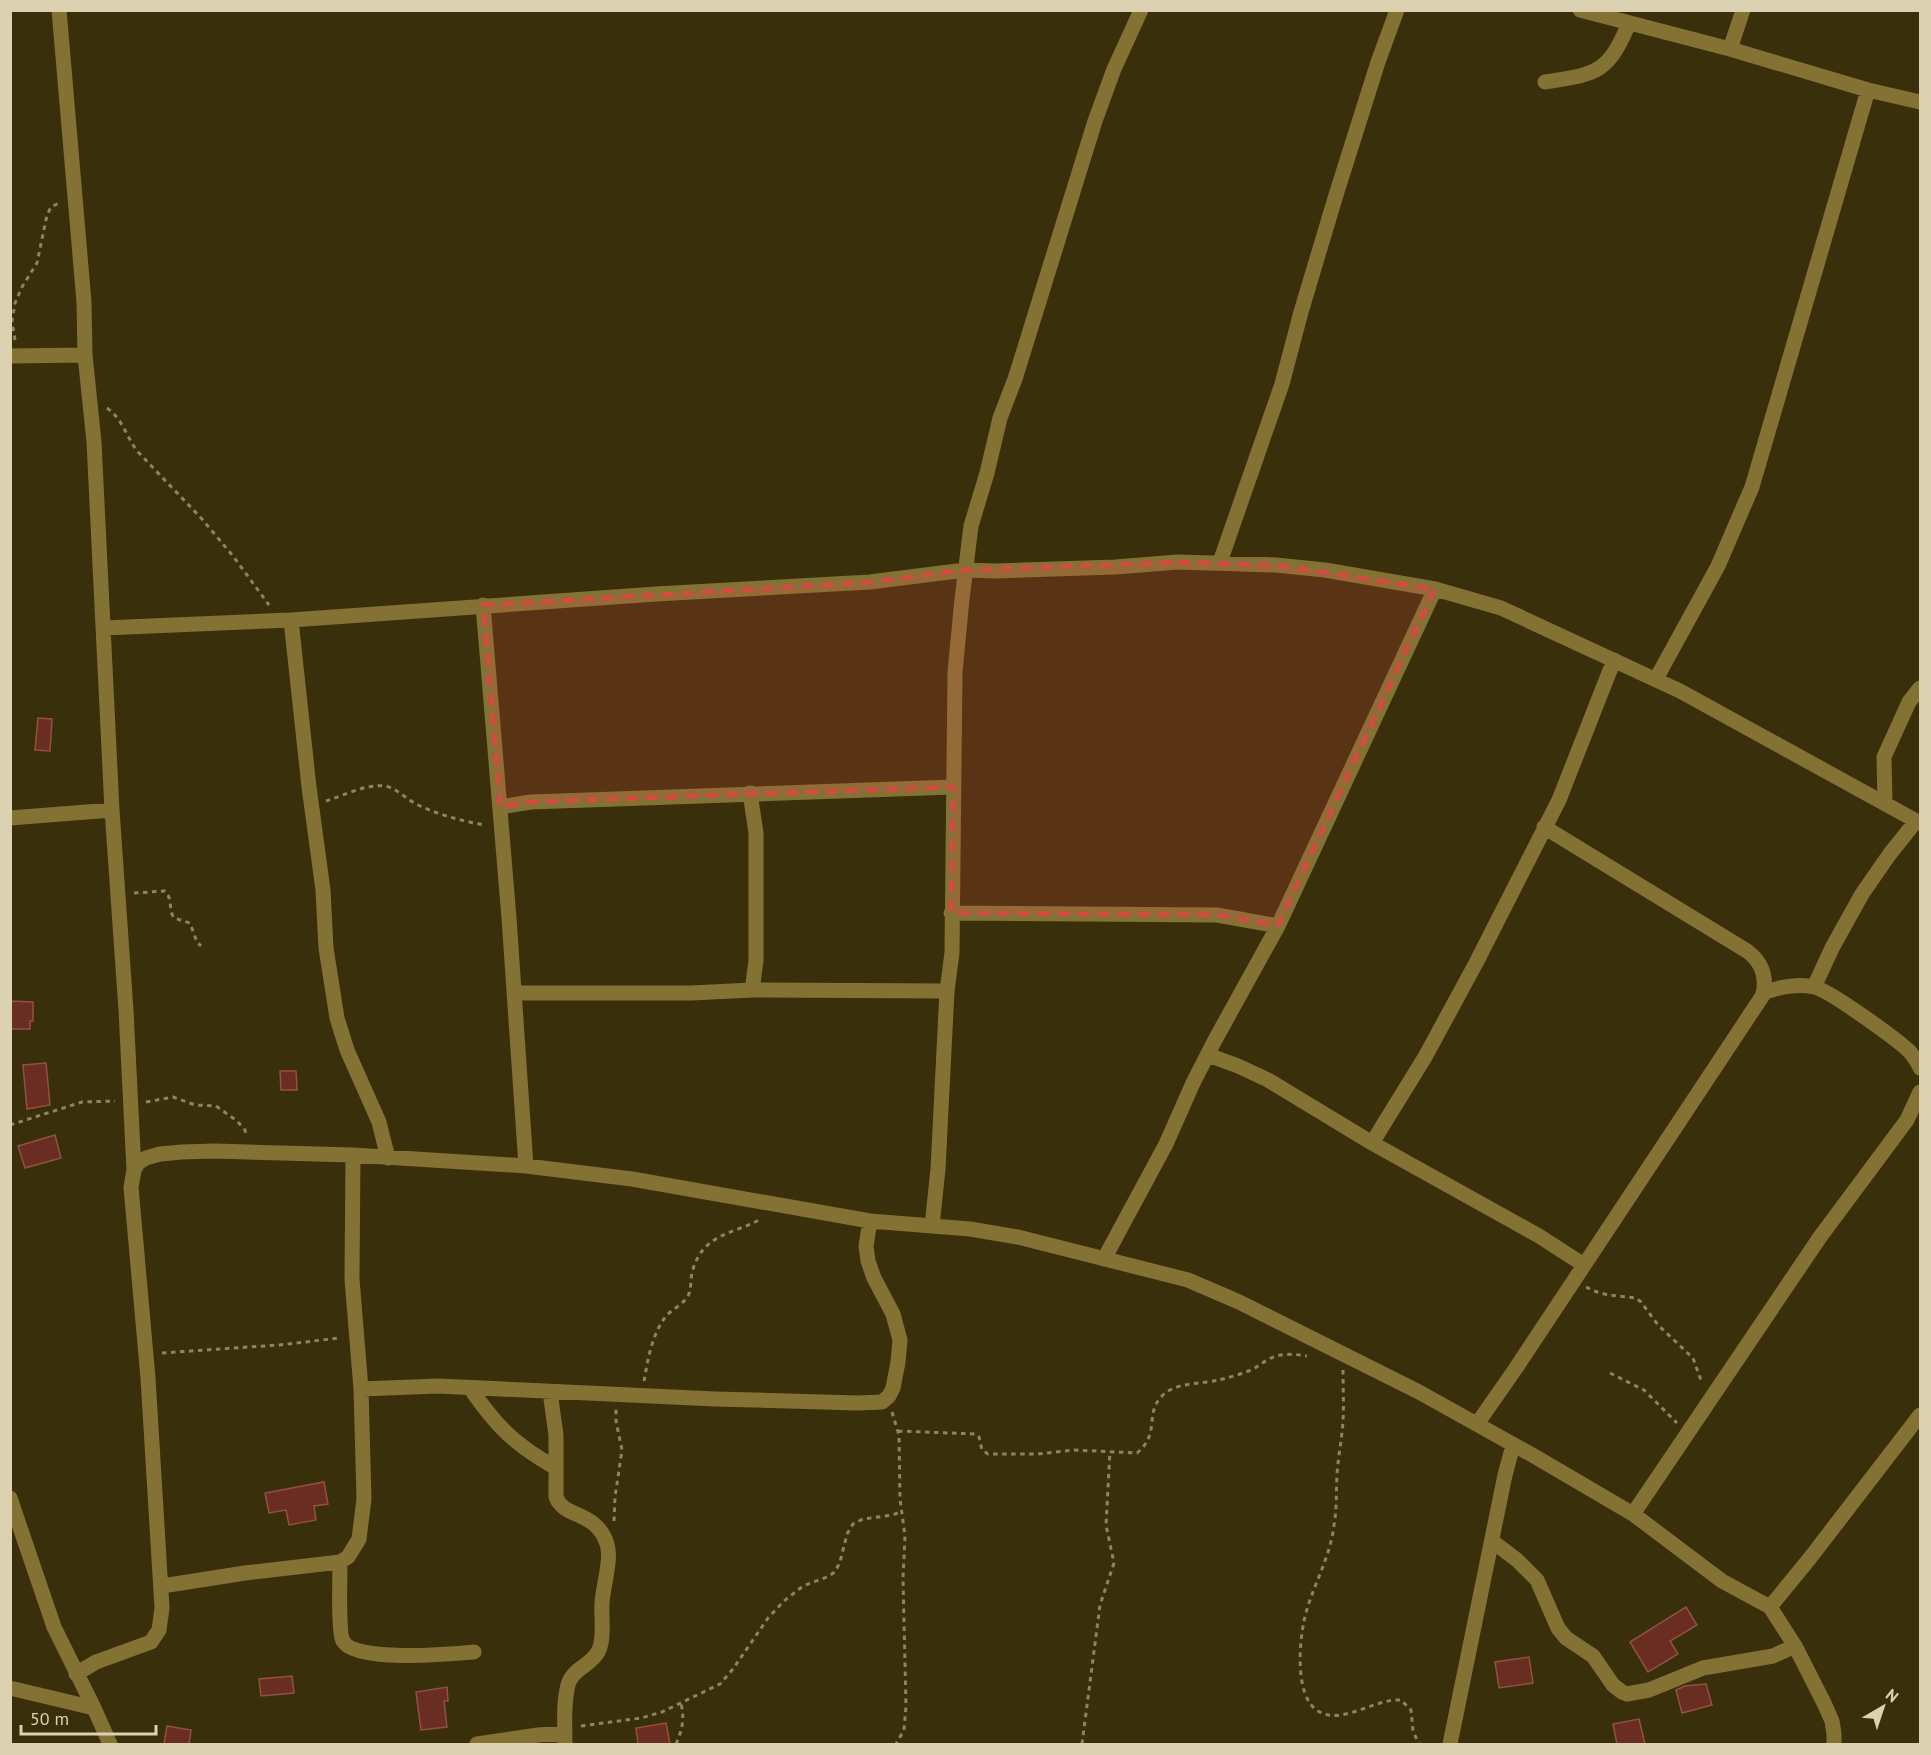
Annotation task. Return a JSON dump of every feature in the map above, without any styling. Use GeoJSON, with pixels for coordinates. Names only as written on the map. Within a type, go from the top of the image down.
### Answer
{"type":"FeatureCollection","features":[{"type":"Feature","properties":{"kind":"street"},"geometry":{"type":"LineString","coordinates":[[59,10],[94,442],[112,810],[134,1170],[131,1187],[146,1354],[162,1586],[159,1630],[151,1642],[96,1662],[76,1674]]}},
{"type":"Feature","properties":{"kind":"street"},"geometry":{"type":"LineString","coordinates":[[932,1226],[942,1115],[947,991],[952,953],[955,672],[971,526],[1000,418],[1015,379],[1095,121],[1114,69],[1141,10]]}},
{"type":"Feature","properties":{"kind":"street"},"geometry":{"type":"LineString","coordinates":[[1220,562],[1282,384],[1313,272],[1378,62],[1397,10]]}},
{"type":"Feature","properties":{"kind":"street"},"geometry":{"type":"LineString","coordinates":[[1580,10],[1730,49],[1868,90],[1920,102]]}},
{"type":"Feature","properties":{"kind":"street"},"geometry":{"type":"LineString","coordinates":[[1730,49],[1743,10]]}},
{"type":"Feature","properties":{"kind":"street"},"geometry":{"type":"LineString","coordinates":[[1545,82],[1591,73],[1608,63],[1619,47],[1629,23]]}},
{"type":"Feature","properties":{"kind":"street"},"geometry":{"type":"LineString","coordinates":[[1656,680],[1718,566],[1752,487],[1868,90]]}},
{"type":"Feature","properties":{"kind":"street"},"geometry":{"type":"LineString","coordinates":[[13,351],[86,355]]}},
{"type":"Feature","properties":{"kind":"street"},"geometry":{"type":"LineString","coordinates":[[104,628],[288,620],[483,605],[870,582],[965,570],[1115,567],[1178,562],[1276,565],[1325,570],[1435,589],[1501,608],[1656,680],[1918,822],[1889,855],[1862,894],[1832,948],[1814,987]]}},
{"type":"Feature","properties":{"kind":"street"},"geometry":{"type":"LineString","coordinates":[[1104,1259],[1166,1144],[1208,1054],[1278,926],[1435,589]]}},
{"type":"Feature","properties":{"kind":"street"},"geometry":{"type":"LineString","coordinates":[[483,605],[502,828],[526,1166]]}},
{"type":"Feature","properties":{"kind":"street"},"geometry":{"type":"LineString","coordinates":[[288,620],[325,909],[327,957],[337,1018],[347,1050],[379,1122],[388,1158]]}},
{"type":"Feature","properties":{"kind":"street"},"geometry":{"type":"LineString","coordinates":[[1372,1143],[1437,1036],[1558,800],[1614,660]]}},
{"type":"Feature","properties":{"kind":"street"},"geometry":{"type":"LineString","coordinates":[[1885,804],[1884,757],[1909,702],[1920,688]]}},
{"type":"Feature","properties":{"kind":"street"},"geometry":{"type":"LineString","coordinates":[[500,807],[531,802],[953,787]]}},
{"type":"Feature","properties":{"kind":"street"},"geometry":{"type":"LineString","coordinates":[[750,793],[756,833],[756,961],[752,990]]}},
{"type":"Feature","properties":{"kind":"street"},"geometry":{"type":"LineString","coordinates":[[10,818],[112,810]]}},
{"type":"Feature","properties":{"kind":"street"},"geometry":{"type":"LineString","coordinates":[[1477,1424],[1763,993],[1766,982],[1761,965],[1747,951],[1544,827]]}},
{"type":"Feature","properties":{"kind":"street"},"geometry":{"type":"LineString","coordinates":[[951,913],[1217,915],[1278,926]]}},
{"type":"Feature","properties":{"kind":"street"},"geometry":{"type":"LineString","coordinates":[[1763,993],[1790,986],[1814,987],[1830,994],[1910,1052],[1920,1068]]}},
{"type":"Feature","properties":{"kind":"street"},"geometry":{"type":"LineString","coordinates":[[514,993],[691,993],[752,990],[947,991]]}},
{"type":"Feature","properties":{"kind":"street"},"geometry":{"type":"LineString","coordinates":[[1208,1054],[1238,1065],[1268,1080],[1372,1143],[1530,1231],[1584,1265]]}},
{"type":"Feature","properties":{"kind":"street"},"geometry":{"type":"LineString","coordinates":[[1633,1514],[1820,1237],[1907,1120],[1920,1095]]}},
{"type":"Feature","properties":{"kind":"street"},"geometry":{"type":"LineString","coordinates":[[134,1170],[138,1163],[146,1158],[160,1154],[215,1151],[353,1155],[526,1166],[632,1179],[870,1221],[1018,1237],[1188,1280],[1239,1302],[1419,1392],[1477,1424],[1633,1514],[1722,1581],[1770,1606],[1795,1646],[1832,1721],[1834,1744]]}},
{"type":"Feature","properties":{"kind":"street"},"geometry":{"type":"LineString","coordinates":[[162,1586],[340,1562],[352,1551],[360,1534],[364,1499],[361,1389],[352,1279],[353,1155]]}},
{"type":"Feature","properties":{"kind":"street"},"geometry":{"type":"LineString","coordinates":[[361,1389],[438,1386],[633,1396],[846,1403],[882,1402],[886,1400],[893,1388],[900,1340],[897,1323],[868,1261],[866,1246],[870,1221]]}},
{"type":"Feature","properties":{"kind":"street"},"geometry":{"type":"LineString","coordinates":[[470,1388],[491,1418],[505,1433],[536,1457],[556,1468]]}},
{"type":"Feature","properties":{"kind":"street"},"geometry":{"type":"LineString","coordinates":[[477,1744],[538,1735],[565,1735],[566,1696],[569,1681],[575,1673],[591,1661],[602,1641],[602,1602],[608,1547],[600,1529],[595,1524],[564,1509],[558,1503],[555,1492],[556,1435],[550,1392]]}},
{"type":"Feature","properties":{"kind":"street"},"geometry":{"type":"LineString","coordinates":[[1770,1606],[1915,1429],[1920,1415]]}},
{"type":"Feature","properties":{"kind":"street"},"geometry":{"type":"LineString","coordinates":[[1450,1744],[1513,1445]]}},
{"type":"Feature","properties":{"kind":"street"},"geometry":{"type":"LineString","coordinates":[[10,1498],[54,1627],[110,1744]]}},
{"type":"Feature","properties":{"kind":"street"},"geometry":{"type":"LineString","coordinates":[[1492,1541],[1538,1580],[1558,1628],[1566,1638],[1593,1656],[1613,1685],[1627,1694],[1649,1690],[1703,1668],[1773,1656],[1795,1646]]}},
{"type":"Feature","properties":{"kind":"street"},"geometry":{"type":"LineString","coordinates":[[340,1562],[342,1640],[346,1644],[357,1651],[423,1656],[474,1652]]}},
{"type":"Feature","properties":{"kind":"street"},"geometry":{"type":"LineString","coordinates":[[10,1688],[94,1708]]}},
{"type":"Feature","properties":{"kind":"path"},"geometry":{"type":"LineString","coordinates":[[13,351],[12,321],[15,303],[22,287],[38,263],[47,215],[51,207],[74,195]]}},
{"type":"Feature","properties":{"kind":"path"},"geometry":{"type":"LineString","coordinates":[[90,398],[120,419],[132,445],[202,519],[233,556],[265,601],[288,620]]}},
{"type":"Feature","properties":{"kind":"path"},"geometry":{"type":"LineString","coordinates":[[312,806],[371,786],[385,786],[393,788],[407,799],[433,811],[474,823],[502,828]]}},
{"type":"Feature","properties":{"kind":"path"},"geometry":{"type":"LineString","coordinates":[[118,895],[165,891],[170,897],[171,915],[189,923],[196,942],[201,946]]}},
{"type":"Feature","properties":{"kind":"path"},"geometry":{"type":"LineString","coordinates":[[10,1125],[82,1102],[97,1100],[129,1103],[173,1097],[195,1105],[216,1106],[237,1121],[244,1130],[245,1151]]}},
{"type":"Feature","properties":{"kind":"path"},"geometry":{"type":"LineString","coordinates":[[608,1547],[614,1529],[615,1497],[622,1450],[615,1411],[633,1396],[656,1332],[668,1314],[688,1295],[692,1270],[699,1254],[719,1236],[732,1229],[751,1224],[783,1205]]}},
{"type":"Feature","properties":{"kind":"path"},"geometry":{"type":"LineString","coordinates":[[1574,1280],[1593,1291],[1608,1295],[1628,1296],[1641,1302],[1658,1325],[1693,1358],[1703,1387],[1711,1397]]}},
{"type":"Feature","properties":{"kind":"path"},"geometry":{"type":"LineString","coordinates":[[146,1354],[278,1345],[357,1336]]}},
{"type":"Feature","properties":{"kind":"path"},"geometry":{"type":"LineString","coordinates":[[898,1431],[976,1434],[982,1450],[988,1454],[1038,1454],[1074,1450],[1137,1454],[1147,1444],[1152,1431],[1154,1409],[1167,1392],[1254,1369],[1273,1357],[1290,1354],[1313,1356],[1339,1352],[1343,1421],[1338,1458],[1337,1505],[1334,1528],[1323,1571],[1304,1620],[1302,1690],[1309,1704],[1327,1716],[1351,1712],[1383,1702],[1401,1701],[1411,1710],[1413,1731],[1419,1744]]}},
{"type":"Feature","properties":{"kind":"path"},"geometry":{"type":"LineString","coordinates":[[1610,1373],[1644,1390],[1663,1406],[1686,1433]]}},
{"type":"Feature","properties":{"kind":"path"},"geometry":{"type":"LineString","coordinates":[[886,1400],[898,1431],[899,1477],[905,1536],[903,1578],[906,1706],[904,1730],[896,1744]]}},
{"type":"Feature","properties":{"kind":"path"},"geometry":{"type":"LineString","coordinates":[[1082,1744],[1100,1605],[1114,1563],[1106,1525],[1110,1452]]}},
{"type":"Feature","properties":{"kind":"path"},"geometry":{"type":"LineString","coordinates":[[565,1735],[662,1712],[720,1684],[768,1618],[792,1593],[835,1572],[847,1534],[853,1524],[863,1519],[893,1515],[902,1511]]}},
{"type":"Feature","properties":{"kind":"path"},"geometry":{"type":"LineString","coordinates":[[676,1744],[682,1730],[681,1704]]}},
{"type":"Feature","properties":{"kind":"highlighted area"},"geometry":{"type":"Polygon","coordinates":[[[1178,562],[1276,565],[1435,589],[1278,926],[1217,915],[951,913],[953,787],[531,802],[500,807],[483,605],[870,582],[965,570],[1178,562]]]}},
{"type":"Feature","properties":{"kind":"building"},"geometry":{"type":"Polygon","coordinates":[[[38,718],[52,719],[50,751],[35,750],[38,718]]]}},
{"type":"Feature","properties":{"kind":"building"},"geometry":{"type":"Polygon","coordinates":[[[10,1001],[33,1002],[33,1021],[30,1021],[30,1029],[10,1029],[10,1001]]]}},
{"type":"Feature","properties":{"kind":"building"},"geometry":{"type":"Polygon","coordinates":[[[46,1063],[50,1105],[27,1109],[23,1065],[46,1063]]]}},
{"type":"Feature","properties":{"kind":"building"},"geometry":{"type":"Polygon","coordinates":[[[280,1071],[296,1071],[297,1090],[281,1090],[280,1071]]]}},
{"type":"Feature","properties":{"kind":"building"},"geometry":{"type":"Polygon","coordinates":[[[55,1135],[61,1158],[25,1168],[18,1146],[55,1135]]]}},
{"type":"Feature","properties":{"kind":"building"},"geometry":{"type":"Polygon","coordinates":[[[324,1482],[328,1504],[314,1506],[316,1520],[289,1525],[286,1510],[269,1513],[265,1493],[324,1482]]]}},
{"type":"Feature","properties":{"kind":"building"},"geometry":{"type":"Polygon","coordinates":[[[1686,1607],[1697,1625],[1670,1641],[1678,1654],[1648,1672],[1630,1642],[1686,1607]]]}},
{"type":"Feature","properties":{"kind":"building"},"geometry":{"type":"Polygon","coordinates":[[[1529,1657],[1533,1683],[1499,1688],[1495,1662],[1529,1657]]]}},
{"type":"Feature","properties":{"kind":"building"},"geometry":{"type":"Polygon","coordinates":[[[292,1676],[294,1693],[261,1696],[259,1679],[292,1676]]]}},
{"type":"Feature","properties":{"kind":"building"},"geometry":{"type":"Polygon","coordinates":[[[1706,1684],[1712,1705],[1682,1713],[1676,1690],[1685,1686],[1706,1684]]]}},
{"type":"Feature","properties":{"kind":"building"},"geometry":{"type":"Polygon","coordinates":[[[447,1687],[448,1701],[444,1701],[447,1727],[421,1730],[416,1692],[447,1687]]]}},
{"type":"Feature","properties":{"kind":"building"},"geometry":{"type":"Polygon","coordinates":[[[1639,1719],[1645,1744],[1617,1744],[1613,1724],[1639,1719]]]}},
{"type":"Feature","properties":{"kind":"building"},"geometry":{"type":"Polygon","coordinates":[[[666,1723],[670,1744],[638,1744],[636,1728],[666,1723]]]}},
{"type":"Feature","properties":{"kind":"building"},"geometry":{"type":"Polygon","coordinates":[[[167,1726],[191,1730],[189,1744],[164,1744],[167,1726]]]}}]}
